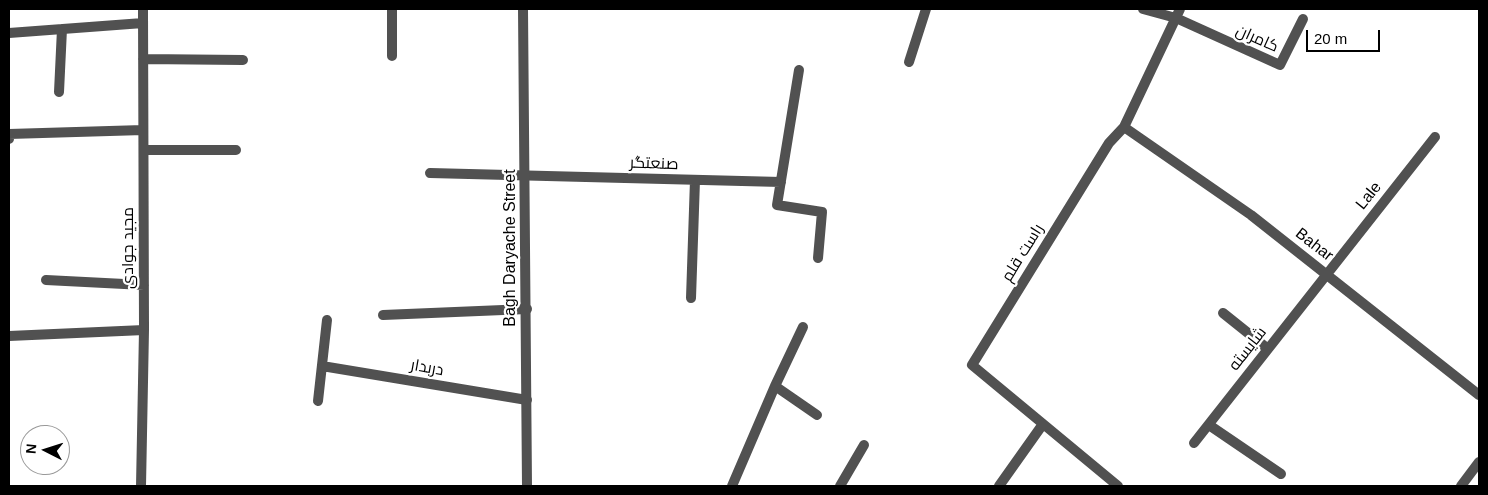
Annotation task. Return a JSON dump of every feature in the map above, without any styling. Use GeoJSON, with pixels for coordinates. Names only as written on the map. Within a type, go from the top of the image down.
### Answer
{"type":"FeatureCollection","features":[{"type":"Feature","properties":{"kind":"street","name":"مجید جوادی"},"geometry":{"type":"LineString","coordinates":[[141,486],[144,330],[143,9]]}},
{"type":"Feature","properties":{"kind":"street"},"geometry":{"type":"LineString","coordinates":[[392,9],[392,56]]}},
{"type":"Feature","properties":{"kind":"street","name":"Bagh Daryache Street"},"geometry":{"type":"LineString","coordinates":[[523,9],[526,175],[527,486]]}},
{"type":"Feature","properties":{"kind":"street"},"geometry":{"type":"LineString","coordinates":[[909,62],[926,9]]}},
{"type":"Feature","properties":{"kind":"street"},"geometry":{"type":"LineString","coordinates":[[1143,9],[1178,14]]}},
{"type":"Feature","properties":{"kind":"street","name":"کامران"},"geometry":{"type":"LineString","coordinates":[[1178,14],[1280,65],[1303,19]]}},
{"type":"Feature","properties":{"kind":"street","name":"راست قلم"},"geometry":{"type":"LineString","coordinates":[[1043,424],[972,365],[1109,143],[1124,127],[1178,14]]}},
{"type":"Feature","properties":{"kind":"street"},"geometry":{"type":"LineString","coordinates":[[9,33],[143,23]]}},
{"type":"Feature","properties":{"kind":"street"},"geometry":{"type":"LineString","coordinates":[[59,92],[62,29]]}},
{"type":"Feature","properties":{"kind":"street"},"geometry":{"type":"LineString","coordinates":[[143,59],[243,60]]}},
{"type":"Feature","properties":{"kind":"street"},"geometry":{"type":"LineString","coordinates":[[799,70],[777,204],[822,212],[818,258]]}},
{"type":"Feature","properties":{"kind":"street","name":"Bahar"},"geometry":{"type":"LineString","coordinates":[[1124,127],[1251,215],[1479,395]]}},
{"type":"Feature","properties":{"kind":"street"},"geometry":{"type":"LineString","coordinates":[[9,140],[9,134],[143,130]]}},
{"type":"Feature","properties":{"kind":"street","name":"Lale"},"geometry":{"type":"LineString","coordinates":[[1326,274],[1435,137]]}},
{"type":"Feature","properties":{"kind":"street"},"geometry":{"type":"LineString","coordinates":[[144,150],[236,150]]}},
{"type":"Feature","properties":{"kind":"street","name":"صنعتگر"},"geometry":{"type":"LineString","coordinates":[[430,173],[781,182]]}},
{"type":"Feature","properties":{"kind":"street"},"geometry":{"type":"LineString","coordinates":[[691,298],[695,180]]}},
{"type":"Feature","properties":{"kind":"street","name":"شایسته"},"geometry":{"type":"LineString","coordinates":[[1194,443],[1326,274]]}},
{"type":"Feature","properties":{"kind":"street"},"geometry":{"type":"LineString","coordinates":[[46,280],[144,285]]}},
{"type":"Feature","properties":{"kind":"street"},"geometry":{"type":"LineString","coordinates":[[383,315],[527,309]]}},
{"type":"Feature","properties":{"kind":"street"},"geometry":{"type":"LineString","coordinates":[[1223,313],[1268,349]]}},
{"type":"Feature","properties":{"kind":"street"},"geometry":{"type":"LineString","coordinates":[[318,401],[327,320]]}},
{"type":"Feature","properties":{"kind":"street"},"geometry":{"type":"LineString","coordinates":[[732,486],[775,386],[804,327]]}},
{"type":"Feature","properties":{"kind":"street"},"geometry":{"type":"LineString","coordinates":[[9,336],[144,330]]}},
{"type":"Feature","properties":{"kind":"street","name":"دربدار"},"geometry":{"type":"LineString","coordinates":[[322,366],[527,400]]}},
{"type":"Feature","properties":{"kind":"street"},"geometry":{"type":"LineString","coordinates":[[775,386],[817,415]]}},
{"type":"Feature","properties":{"kind":"street"},"geometry":{"type":"LineString","coordinates":[[999,486],[1043,424],[1118,486]]}},
{"type":"Feature","properties":{"kind":"street"},"geometry":{"type":"LineString","coordinates":[[1209,425],[1281,474]]}},
{"type":"Feature","properties":{"kind":"street"},"geometry":{"type":"LineString","coordinates":[[840,486],[864,445]]}},
{"type":"Feature","properties":{"kind":"street"},"geometry":{"type":"LineString","coordinates":[[1461,486],[1479,462]]}}]}
